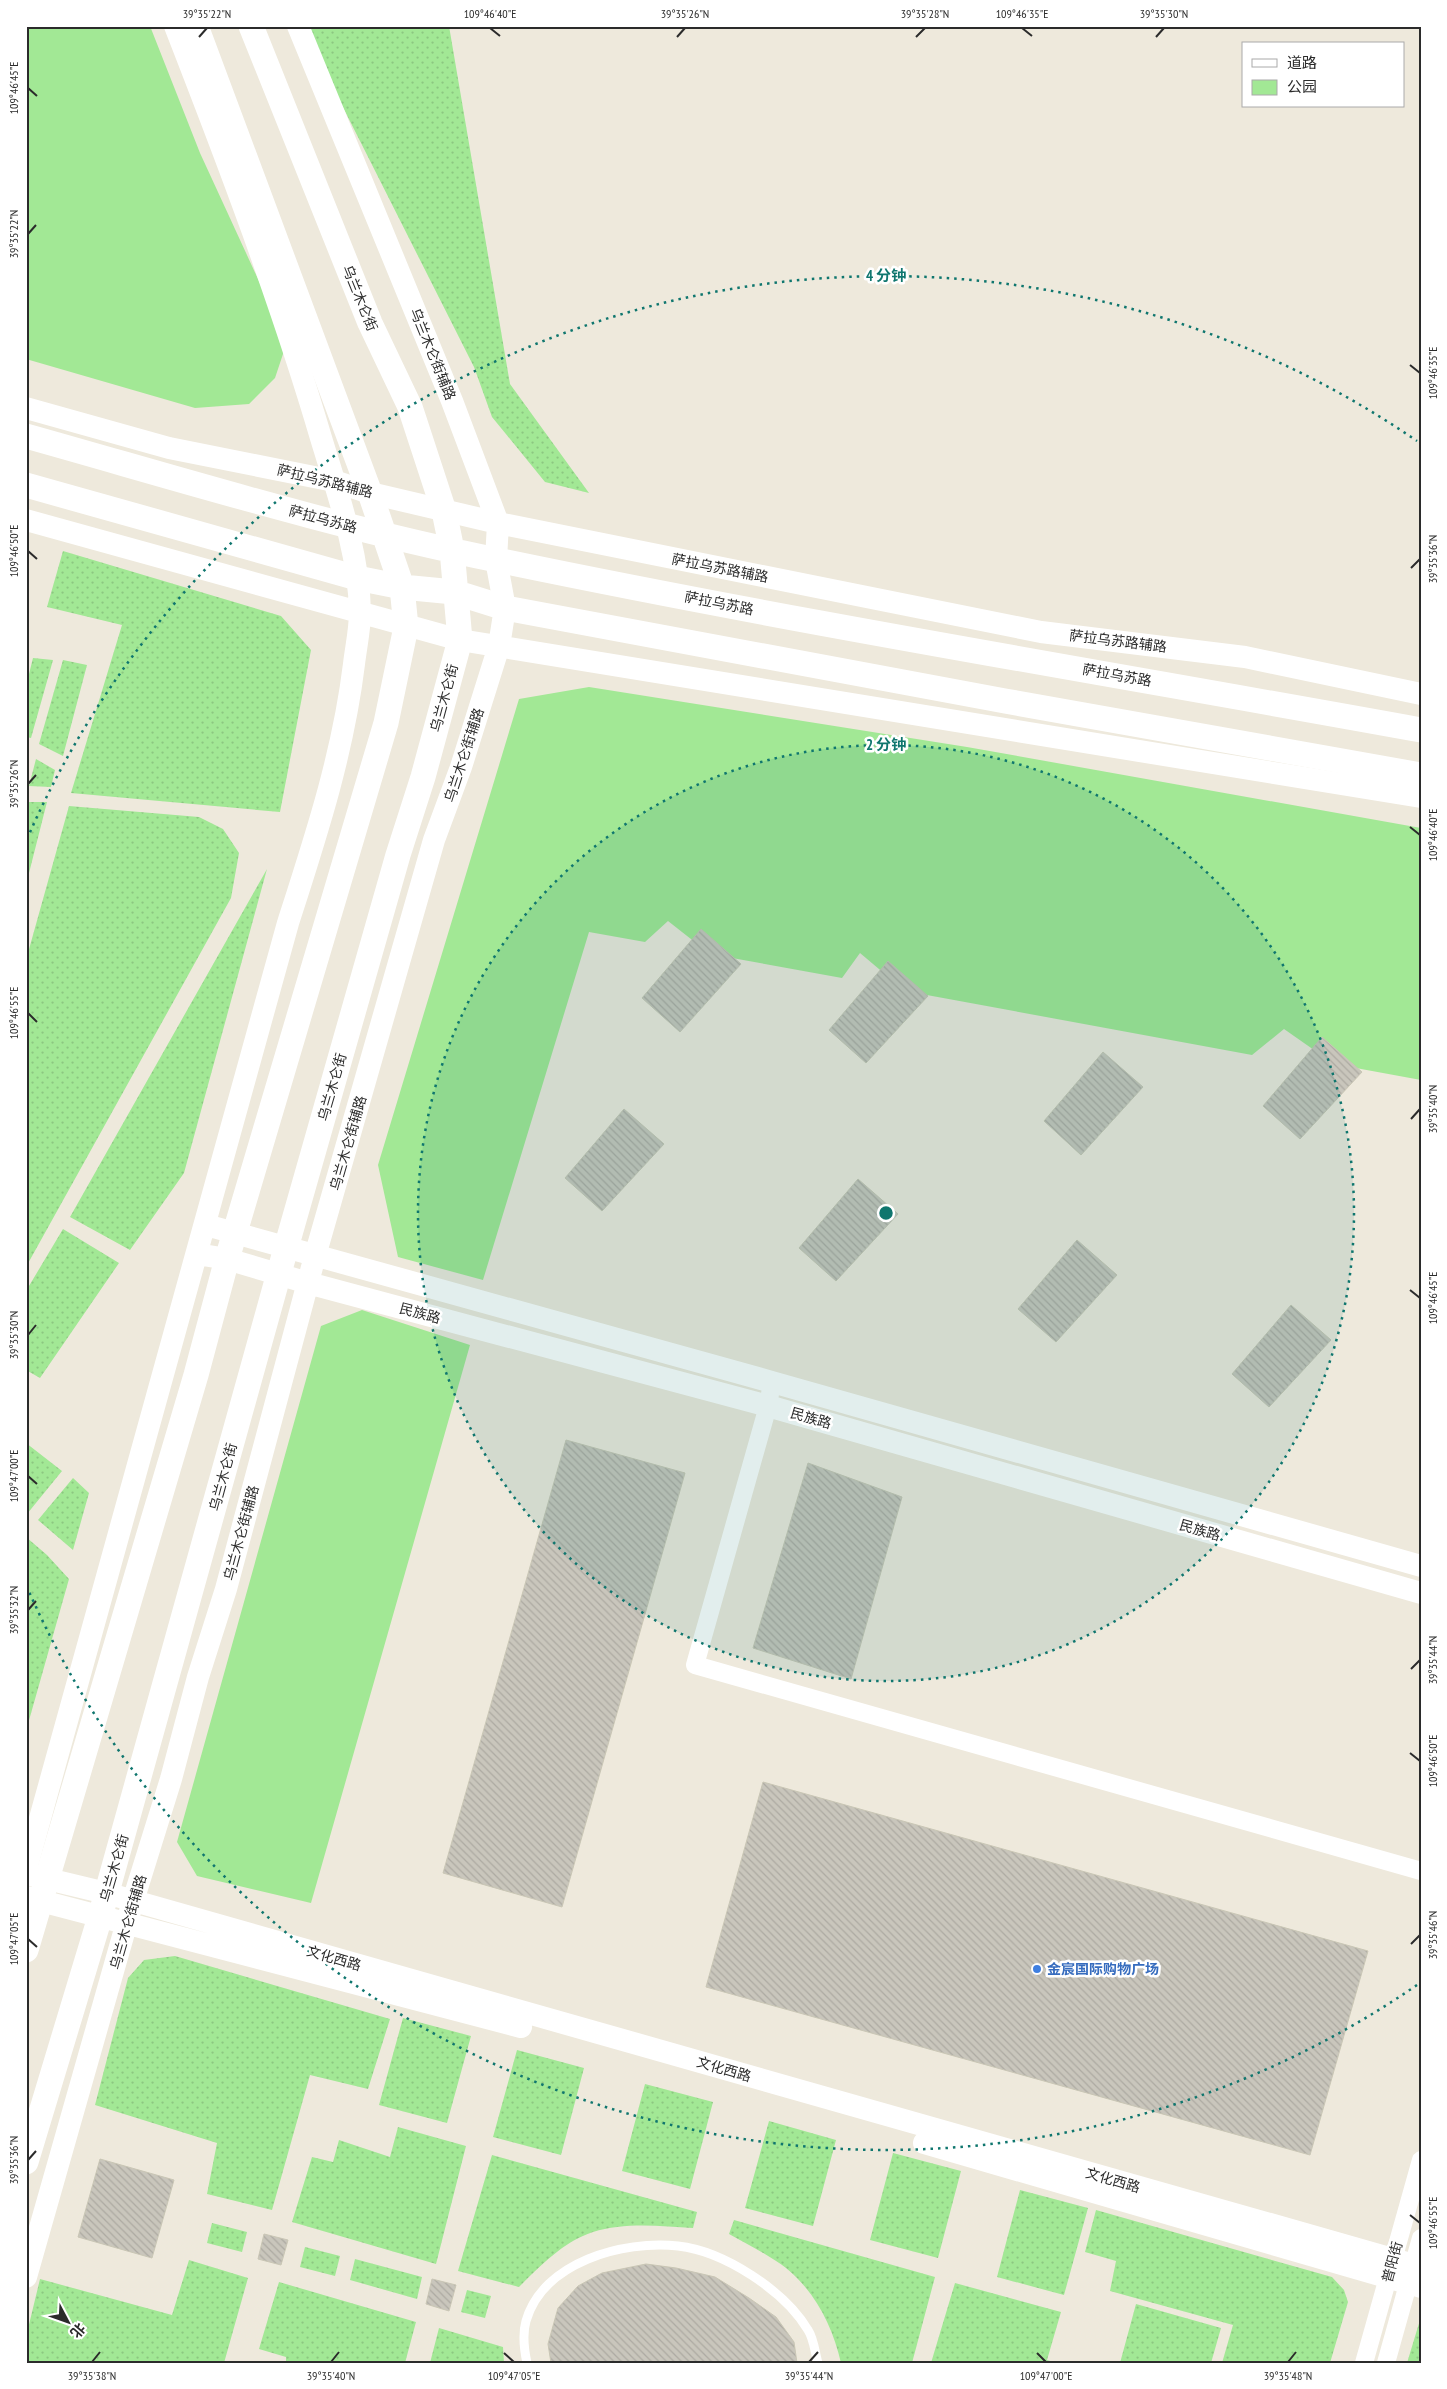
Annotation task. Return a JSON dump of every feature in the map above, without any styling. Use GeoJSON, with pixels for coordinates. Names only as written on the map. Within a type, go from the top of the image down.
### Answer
{"type":"FeatureCollection","features":[{"type":"Feature","properties":{"kind":"main road"},"geometry":{"type":"LineString","coordinates":[[26,1950],[33,1899],[33,1874],[196,1375],[227,1259],[386,723],[406,627],[402,587],[385,533],[196,26]]}},
{"type":"Feature","properties":{"kind":"main road","name":"乌兰木仑街"},"geometry":{"type":"LineString","coordinates":[[26,2162],[100,1917],[286,1248],[398,855],[423,777],[460,640],[454,592],[452,550],[444,511],[410,407],[370,323],[251,26]]}},
{"type":"Feature","properties":{"kind":"main road","name":"萨拉乌苏路"},"geometry":{"type":"LineString","coordinates":[[26,436],[346,526],[385,533],[496,560],[746,609],[1421,730]]}},
{"type":"Feature","properties":{"kind":"main road"},"geometry":{"type":"LineString","coordinates":[[26,485],[357,578],[402,587],[454,592],[505,608],[1005,701],[1421,775]]}},
{"type":"Feature","properties":{"kind":"street"},"geometry":{"type":"LineString","coordinates":[[33,1874],[197,1254],[288,923],[324,808],[348,715],[360,614],[357,578],[346,526],[304,380],[226,159],[175,26]]}},
{"type":"Feature","properties":{"kind":"street","name":"乌兰木仑街辅路"},"geometry":{"type":"LineString","coordinates":[[26,2278],[133,1901],[171,1779],[198,1677],[226,1589],[315,1256],[434,840],[462,767],[499,646],[505,608],[496,560],[498,523],[452,401],[298,26]]}},
{"type":"Feature","properties":{"kind":"street","name":"萨拉乌苏路辅路"},"geometry":{"type":"LineString","coordinates":[[26,408],[169,448],[334,481],[370,493],[498,523],[1041,632],[1245,657],[1421,694]]}},
{"type":"Feature","properties":{"kind":"street"},"geometry":{"type":"LineString","coordinates":[[26,520],[406,627],[460,640],[1421,797]]}},
{"type":"Feature","properties":{"kind":"street","name":"民族路"},"geometry":{"type":"LineString","coordinates":[[206,1225],[772,1382],[1421,1566]]}},
{"type":"Feature","properties":{"kind":"street","name":"民族路"},"geometry":{"type":"LineString","coordinates":[[197,1254],[227,1259],[308,1283],[768,1406],[1421,1593]]}},
{"type":"Feature","properties":{"kind":"street"},"geometry":{"type":"LineString","coordinates":[[772,1382],[768,1406],[695,1665],[1421,1871]]}},
{"type":"Feature","properties":{"kind":"street","name":"文化西路"},"geometry":{"type":"LineString","coordinates":[[33,1874],[106,1893],[1407,2273]]}},
{"type":"Feature","properties":{"kind":"street","name":"文化西路"},"geometry":{"type":"LineString","coordinates":[[33,1899],[620,2054],[1407,2273]]}},
{"type":"Feature","properties":{"kind":"street","name":"普阳街"},"geometry":{"type":"LineString","coordinates":[[1386,2363],[1407,2273],[1421,2160]]}},
{"type":"Feature","properties":{"kind":"street","name":"普阳街"},"geometry":{"type":"LineString","coordinates":[[1364,2363],[1407,2273],[1421,2238]]}},
{"type":"Feature","properties":{"kind":"lane"},"geometry":{"type":"LineString","coordinates":[[527,2363],[524,2346],[526,2322],[536,2299],[556,2278],[590,2259],[614,2250],[650,2246],[679,2246],[715,2256],[753,2277],[785,2301],[809,2331],[818,2363]]}},
{"type":"Feature","properties":{"kind":"green space"},"geometry":{"type":"Polygon","coordinates":[[[26,26],[150,26],[200,153],[287,342],[275,378],[249,404],[195,408],[26,359],[26,26]]]}},
{"type":"Feature","properties":{"kind":"green space"},"geometry":{"type":"Polygon","coordinates":[[[302,26],[449,26],[510,384],[589,493],[545,482],[492,417],[474,367],[302,26]]]}},
{"type":"Feature","properties":{"kind":"green space"},"geometry":{"type":"Polygon","coordinates":[[[63,551],[281,616],[311,650],[280,812],[71,793],[122,625],[47,607],[63,551]]]}},
{"type":"Feature","properties":{"kind":"green space"},"geometry":{"type":"Polygon","coordinates":[[[33,658],[53,660],[31,738],[26,737],[26,686],[33,658]]]}},
{"type":"Feature","properties":{"kind":"green space"},"geometry":{"type":"Polygon","coordinates":[[[63,660],[87,665],[63,756],[39,744],[63,660]]]}},
{"type":"Feature","properties":{"kind":"green space"},"geometry":{"type":"Polygon","coordinates":[[[589,687],[967,747],[1421,828],[1421,1080],[1334,1064],[1284,1029],[1252,1055],[905,991],[860,953],[842,978],[710,954],[668,921],[645,942],[589,932],[483,1280],[398,1257],[378,1165],[519,699],[589,687]]]}},
{"type":"Feature","properties":{"kind":"green space"},"geometry":{"type":"Polygon","coordinates":[[[36,759],[55,770],[51,787],[29,786],[36,759]]]}},
{"type":"Feature","properties":{"kind":"green space"},"geometry":{"type":"Polygon","coordinates":[[[26,802],[47,802],[28,877],[26,876],[26,802]]]}},
{"type":"Feature","properties":{"kind":"green space"},"geometry":{"type":"Polygon","coordinates":[[[69,806],[199,817],[223,829],[239,853],[231,898],[26,1267],[26,960],[69,806]]]}},
{"type":"Feature","properties":{"kind":"green space"},"geometry":{"type":"Polygon","coordinates":[[[267,869],[184,1173],[130,1250],[70,1217],[267,869]]]}},
{"type":"Feature","properties":{"kind":"green space"},"geometry":{"type":"Polygon","coordinates":[[[63,1229],[119,1263],[40,1378],[26,1370],[26,1291],[63,1229]]]}},
{"type":"Feature","properties":{"kind":"green space"},"geometry":{"type":"Polygon","coordinates":[[[362,1310],[470,1345],[311,1903],[197,1876],[177,1842],[321,1326],[362,1310]]]}},
{"type":"Feature","properties":{"kind":"green space"},"geometry":{"type":"Polygon","coordinates":[[[26,1443],[62,1471],[27,1514],[26,1513],[26,1443]]]}},
{"type":"Feature","properties":{"kind":"green space"},"geometry":{"type":"Polygon","coordinates":[[[73,1478],[89,1493],[73,1550],[38,1520],[73,1478]]]}},
{"type":"Feature","properties":{"kind":"green space"},"geometry":{"type":"Polygon","coordinates":[[[26,1537],[47,1555],[69,1579],[26,1731],[26,1537]]]}},
{"type":"Feature","properties":{"kind":"green space"},"geometry":{"type":"Polygon","coordinates":[[[175,1956],[390,2019],[368,2089],[310,2075],[272,2210],[207,2194],[217,2143],[95,2105],[128,1978],[144,1960],[175,1956]]]}},
{"type":"Feature","properties":{"kind":"green space"},"geometry":{"type":"Polygon","coordinates":[[[403,2018],[471,2036],[447,2123],[379,2105],[403,2018]]]}},
{"type":"Feature","properties":{"kind":"green space"},"geometry":{"type":"Polygon","coordinates":[[[517,2050],[584,2068],[561,2155],[493,2137],[517,2050]]]}},
{"type":"Feature","properties":{"kind":"green space"},"geometry":{"type":"Polygon","coordinates":[[[645,2084],[713,2102],[690,2189],[622,2171],[645,2084]]]}},
{"type":"Feature","properties":{"kind":"green space"},"geometry":{"type":"Polygon","coordinates":[[[769,2121],[836,2140],[813,2226],[745,2208],[769,2121]]]}},
{"type":"Feature","properties":{"kind":"green space"},"geometry":{"type":"Polygon","coordinates":[[[398,2127],[466,2146],[436,2264],[292,2222],[312,2157],[333,2162],[339,2140],[390,2157],[398,2127]]]}},
{"type":"Feature","properties":{"kind":"green space"},"geometry":{"type":"Polygon","coordinates":[[[893,2153],[961,2171],[938,2258],[870,2240],[893,2153]]]}},
{"type":"Feature","properties":{"kind":"green space"},"geometry":{"type":"Polygon","coordinates":[[[492,2155],[697,2212],[693,2228],[630,2226],[593,2232],[562,2248],[519,2287],[458,2271],[492,2155]]]}},
{"type":"Feature","properties":{"kind":"green space"},"geometry":{"type":"Polygon","coordinates":[[[1020,2190],[1088,2208],[1064,2295],[997,2277],[1020,2190]]]}},
{"type":"Feature","properties":{"kind":"green space"},"geometry":{"type":"Polygon","coordinates":[[[1096,2210],[1332,2277],[1344,2290],[1348,2302],[1330,2363],[1222,2363],[1233,2325],[1110,2291],[1116,2261],[1085,2252],[1096,2210]]]}},
{"type":"Feature","properties":{"kind":"green space"},"geometry":{"type":"Polygon","coordinates":[[[734,2220],[935,2277],[912,2363],[841,2363],[825,2317],[813,2297],[797,2278],[782,2265],[729,2234],[734,2220]]]}},
{"type":"Feature","properties":{"kind":"green space"},"geometry":{"type":"Polygon","coordinates":[[[212,2223],[247,2232],[242,2252],[207,2243],[212,2223]]]}},
{"type":"Feature","properties":{"kind":"green space"},"geometry":{"type":"Polygon","coordinates":[[[305,2247],[340,2256],[335,2276],[300,2267],[305,2247]]]}},
{"type":"Feature","properties":{"kind":"green space"},"geometry":{"type":"Polygon","coordinates":[[[355,2259],[422,2277],[417,2299],[350,2280],[355,2259]]]}},
{"type":"Feature","properties":{"kind":"green space"},"geometry":{"type":"Polygon","coordinates":[[[189,2260],[248,2278],[224,2363],[26,2363],[26,2337],[40,2279],[172,2315],[189,2260]]]}},
{"type":"Feature","properties":{"kind":"green space"},"geometry":{"type":"Polygon","coordinates":[[[279,2282],[416,2322],[405,2363],[286,2363],[286,2357],[259,2349],[279,2282]]]}},
{"type":"Feature","properties":{"kind":"green space"},"geometry":{"type":"Polygon","coordinates":[[[955,2283],[1061,2312],[1047,2360],[1057,2363],[931,2363],[955,2283]]]}},
{"type":"Feature","properties":{"kind":"green space"},"geometry":{"type":"Polygon","coordinates":[[[467,2290],[491,2296],[485,2318],[461,2312],[467,2290]]]}},
{"type":"Feature","properties":{"kind":"green space"},"geometry":{"type":"Polygon","coordinates":[[[1136,2304],[1221,2328],[1211,2363],[1120,2363],[1136,2304]]]}},
{"type":"Feature","properties":{"kind":"green space"},"geometry":{"type":"Polygon","coordinates":[[[1420,2320],[1421,2363],[1407,2363],[1420,2320]]]}},
{"type":"Feature","properties":{"kind":"green space"},"geometry":{"type":"Polygon","coordinates":[[[439,2328],[503,2347],[504,2363],[430,2363],[439,2328]]]}},
{"type":"Feature","properties":{"kind":"building"},"geometry":{"type":"Polygon","coordinates":[[[701,929],[741,964],[680,1032],[642,998],[701,929]]]}},
{"type":"Feature","properties":{"kind":"building"},"geometry":{"type":"Polygon","coordinates":[[[888,961],[928,996],[866,1063],[829,1030],[888,961]]]}},
{"type":"Feature","properties":{"kind":"building"},"geometry":{"type":"Polygon","coordinates":[[[1322,1037],[1362,1072],[1300,1139],[1263,1106],[1322,1037]]]}},
{"type":"Feature","properties":{"kind":"building"},"geometry":{"type":"Polygon","coordinates":[[[1103,1052],[1143,1087],[1081,1155],[1044,1121],[1103,1052]]]}},
{"type":"Feature","properties":{"kind":"building"},"geometry":{"type":"Polygon","coordinates":[[[624,1109],[664,1144],[602,1211],[565,1178],[624,1109]]]}},
{"type":"Feature","properties":{"kind":"building"},"geometry":{"type":"Polygon","coordinates":[[[858,1179],[898,1214],[836,1281],[799,1248],[858,1179]]]}},
{"type":"Feature","properties":{"kind":"building"},"geometry":{"type":"Polygon","coordinates":[[[1077,1240],[1117,1275],[1056,1342],[1018,1309],[1077,1240]]]}},
{"type":"Feature","properties":{"kind":"building"},"geometry":{"type":"Polygon","coordinates":[[[1291,1305],[1331,1340],[1269,1407],[1232,1374],[1291,1305]]]}},
{"type":"Feature","properties":{"kind":"building"},"geometry":{"type":"Polygon","coordinates":[[[566,1440],[685,1473],[562,1907],[443,1873],[566,1440]]]}},
{"type":"Feature","properties":{"kind":"building"},"geometry":{"type":"Polygon","coordinates":[[[808,1463],[902,1497],[851,1679],[753,1648],[808,1463]]]}},
{"type":"Feature","properties":{"kind":"building","name":"金宸国际购物广场"},"geometry":{"type":"Polygon","coordinates":[[[763,1782],[1368,1951],[1310,2155],[706,1987],[763,1782]]]}},
{"type":"Feature","properties":{"kind":"building"},"geometry":{"type":"Polygon","coordinates":[[[100,2159],[174,2180],[152,2258],[78,2237],[100,2159]]]}},
{"type":"Feature","properties":{"kind":"building"},"geometry":{"type":"Polygon","coordinates":[[[264,2234],[288,2240],[281,2265],[258,2259],[264,2234]]]}},
{"type":"Feature","properties":{"kind":"building"},"geometry":{"type":"Polygon","coordinates":[[[646,2264],[676,2268],[715,2277],[749,2298],[776,2317],[794,2342],[797,2363],[551,2363],[548,2344],[558,2308],[578,2286],[602,2273],[646,2264]]]}},
{"type":"Feature","properties":{"kind":"building"},"geometry":{"type":"Polygon","coordinates":[[[432,2279],[456,2285],[449,2311],[426,2304],[432,2279]]]}},
{"type":"Feature","properties":{"kind":"place","name":"金宸国际购物广场"},"geometry":{"type":"Point","coordinates":[1037,1969]}}]}
